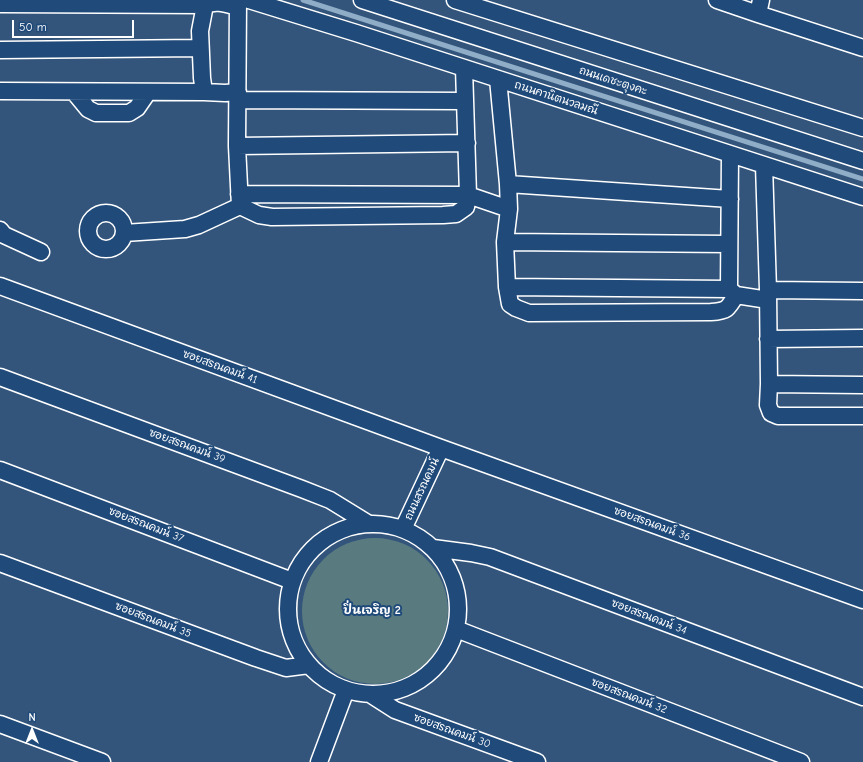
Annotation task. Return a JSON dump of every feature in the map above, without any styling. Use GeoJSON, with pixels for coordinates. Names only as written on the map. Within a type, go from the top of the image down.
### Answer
{"type":"FeatureCollection","features":[{"type":"Feature","properties":{"kind":"street","name":"ถนนเดชะตุงคะ"},"geometry":{"type":"LineString","coordinates":[[362,0],[406,7],[863,162]]}},
{"type":"Feature","properties":{"kind":"street"},"geometry":{"type":"LineString","coordinates":[[456,0],[863,128]]}},
{"type":"Feature","properties":{"kind":"street"},"geometry":{"type":"LineString","coordinates":[[717,0],[760,7],[863,48]]}},
{"type":"Feature","properties":{"kind":"street","name":"ถนนคานิตนวลมณี"},"geometry":{"type":"LineString","coordinates":[[0,4],[205,5],[211,2],[242,2],[464,68],[863,197]]}},
{"type":"Feature","properties":{"kind":"street"},"geometry":{"type":"LineString","coordinates":[[242,2],[237,146],[240,200],[259,215],[272,217],[443,215],[456,214],[466,207],[468,195],[464,68]]}},
{"type":"Feature","properties":{"kind":"street"},"geometry":{"type":"LineString","coordinates":[[204,92],[200,31],[205,5]]}},
{"type":"Feature","properties":{"kind":"street"},"geometry":{"type":"LineString","coordinates":[[0,50],[200,48]]}},
{"type":"Feature","properties":{"kind":"street"},"geometry":{"type":"LineString","coordinates":[[498,79],[508,184],[508,209],[505,242],[507,287],[510,304],[529,313],[723,311],[729,306],[732,292],[729,244],[730,154]]}},
{"type":"Feature","properties":{"kind":"street"},"geometry":{"type":"LineString","coordinates":[[0,91],[204,92],[224,93],[238,96],[465,101]]}},
{"type":"Feature","properties":{"kind":"street"},"geometry":{"type":"LineString","coordinates":[[237,146],[466,143]]}},
{"type":"Feature","properties":{"kind":"street"},"geometry":{"type":"LineString","coordinates":[[764,165],[768,295],[768,405],[771,412],[778,416],[863,416]]}},
{"type":"Feature","properties":{"kind":"street"},"geometry":{"type":"LineString","coordinates":[[508,184],[730,198]]}},
{"type":"Feature","properties":{"kind":"street"},"geometry":{"type":"LineString","coordinates":[[124,233],[185,229],[199,225],[240,200],[468,195],[508,209]]}},
{"type":"Feature","properties":{"kind":"street"},"geometry":{"type":"LineString","coordinates":[[0,230],[4,235],[41,252]]}},
{"type":"Feature","properties":{"kind":"street"},"geometry":{"type":"LineString","coordinates":[[505,242],[729,244]]}},
{"type":"Feature","properties":{"kind":"street","name":"ซอยสรณคมน์ 41"},"geometry":{"type":"LineString","coordinates":[[0,286],[441,448]]}},
{"type":"Feature","properties":{"kind":"street"},"geometry":{"type":"LineString","coordinates":[[507,287],[732,292],[768,295],[863,291]]}},
{"type":"Feature","properties":{"kind":"street"},"geometry":{"type":"LineString","coordinates":[[768,339],[863,338]]}},
{"type":"Feature","properties":{"kind":"street","name":"ซอยสรณคมน์ 39"},"geometry":{"type":"LineString","coordinates":[[0,377],[302,488],[330,500],[369,524]]}},
{"type":"Feature","properties":{"kind":"street"},"geometry":{"type":"LineString","coordinates":[[769,384],[863,385]]}},
{"type":"Feature","properties":{"kind":"street","name":"ถนนสรณคมน์"},"geometry":{"type":"LineString","coordinates":[[403,529],[441,448]]}},
{"type":"Feature","properties":{"kind":"street","name":"ซอยสรณคมน์ 36"},"geometry":{"type":"LineString","coordinates":[[441,448],[863,600]]}},
{"type":"Feature","properties":{"kind":"street","name":"ซอยสรณคมน์ 37"},"geometry":{"type":"LineString","coordinates":[[0,470],[292,581]]}},
{"type":"Feature","properties":{"kind":"street","name":"ถนนสรณคมน์"},"geometry":{"type":"LineString","coordinates":[[369,524],[386,525],[403,529],[419,537],[433,548],[446,565],[455,586],[458,608],[456,630],[444,656],[424,676],[399,690],[370,694],[346,690],[325,680],[308,665],[296,646],[289,625],[287,603],[292,581],[304,559],[322,540],[344,529],[369,524]]}},
{"type":"Feature","properties":{"kind":"street","name":"ซอยสรณคมน์ 34"},"geometry":{"type":"LineString","coordinates":[[433,548],[490,557],[863,697]]}},
{"type":"Feature","properties":{"kind":"street","name":"ซอยสรณคมน์ 35"},"geometry":{"type":"LineString","coordinates":[[0,563],[286,668],[308,665]]}},
{"type":"Feature","properties":{"kind":"street","name":"ซอยสรณคมน์ 32"},"geometry":{"type":"LineString","coordinates":[[456,630],[802,762]]}},
{"type":"Feature","properties":{"kind":"street"},"geometry":{"type":"LineString","coordinates":[[319,762],[346,690]]}},
{"type":"Feature","properties":{"kind":"street","name":"ซอยสรณคมน์ 30"},"geometry":{"type":"LineString","coordinates":[[370,694],[395,710],[537,762]]}},
{"type":"Feature","properties":{"kind":"street"},"geometry":{"type":"LineString","coordinates":[[0,724],[102,762]]}},
{"type":"Feature","properties":{"kind":"green space"},"geometry":{"type":"Polygon","coordinates":[[[368,538],[382,538],[410,546],[427,559],[440,576],[443,583],[447,597],[447,625],[443,639],[436,652],[427,663],[410,676],[403,679],[382,684],[368,684],[340,676],[323,663],[318,657],[307,639],[302,618],[302,604],[310,576],[323,559],[329,554],[347,543],[368,538]]]}},
{"type":"Feature","properties":{"kind":"waterway"},"geometry":{"type":"LineString","coordinates":[[303,0],[863,179]]}},
{"type":"Feature","properties":{"kind":"district","name":"ปิ่นเจริญ 2"},"geometry":{"type":"Point","coordinates":[372,611]}}]}
